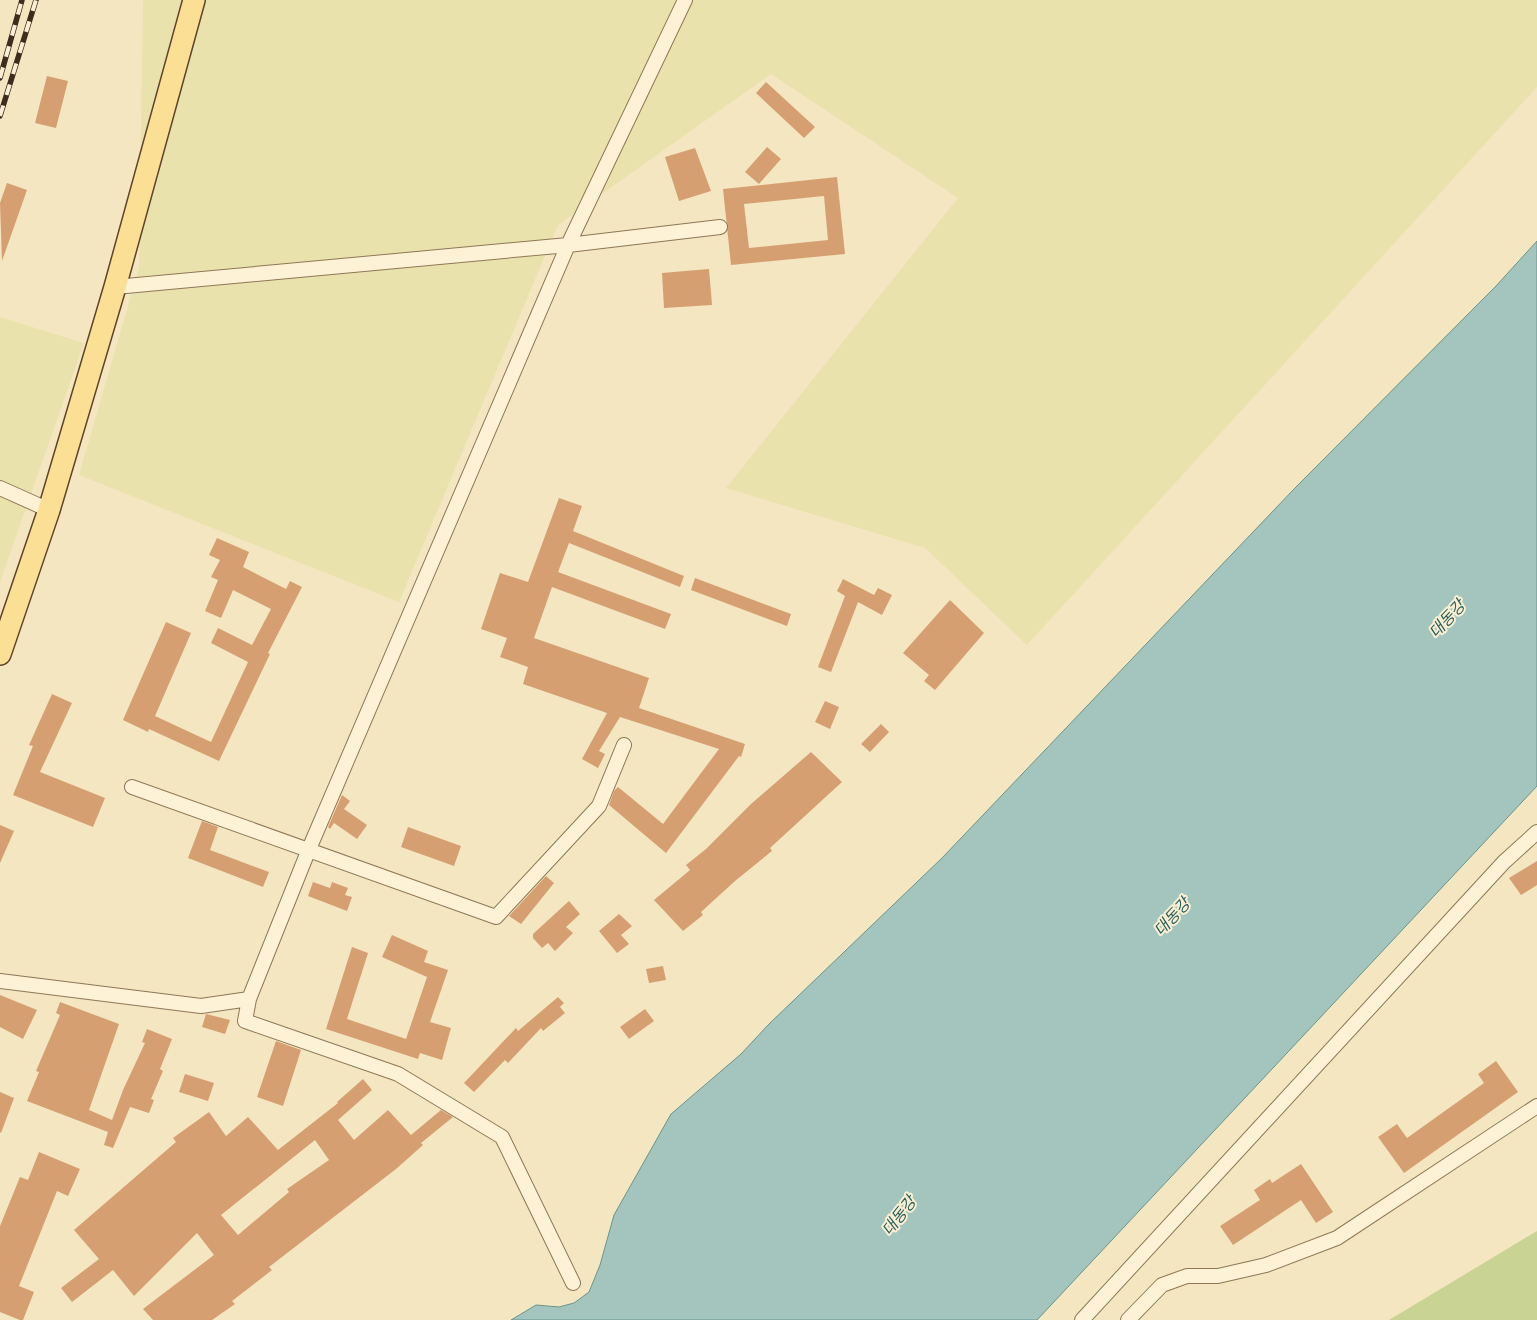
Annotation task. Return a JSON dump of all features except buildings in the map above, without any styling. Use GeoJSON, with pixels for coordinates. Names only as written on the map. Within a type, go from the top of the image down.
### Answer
{"type":"FeatureCollection","features":[{"type":"Feature","properties":{"kind":"main road"},"geometry":{"type":"LineString","coordinates":[[0,654],[49,510],[115,287],[194,0]]}},
{"type":"Feature","properties":{"kind":"street"},"geometry":{"type":"LineString","coordinates":[[573,1283],[502,1137],[398,1074],[245,1020],[249,998],[309,848],[568,245],[685,0]]}},
{"type":"Feature","properties":{"kind":"street"},"geometry":{"type":"LineString","coordinates":[[115,287],[568,245],[720,228]]}},
{"type":"Feature","properties":{"kind":"street"},"geometry":{"type":"LineString","coordinates":[[0,488],[49,510]]}},
{"type":"Feature","properties":{"kind":"street"},"geometry":{"type":"LineString","coordinates":[[132,787],[309,848],[496,916],[598,806],[624,745]]}},
{"type":"Feature","properties":{"kind":"street"},"geometry":{"type":"LineString","coordinates":[[1082,1320],[1504,862],[1537,832]]}},
{"type":"Feature","properties":{"kind":"street"},"geometry":{"type":"LineString","coordinates":[[0,981],[201,1006],[249,998]]}},
{"type":"Feature","properties":{"kind":"street"},"geometry":{"type":"LineString","coordinates":[[1128,1320],[1162,1285],[1187,1276],[1218,1276],[1266,1264],[1337,1238],[1537,1106]]}},
{"type":"Feature","properties":{"kind":"shaded area"},"geometry":{"type":"Polygon","coordinates":[[[143,0],[1537,0],[1537,87],[1027,645],[925,548],[726,488],[958,198],[771,74],[558,225],[399,602],[79,475],[139,268],[143,0]]]}},
{"type":"Feature","properties":{"kind":"shaded area"},"geometry":{"type":"Polygon","coordinates":[[[0,317],[84,343],[0,582],[0,317]]]}},
{"type":"Feature","properties":{"kind":"green space"},"geometry":{"type":"Polygon","coordinates":[[[1537,1231],[1537,1320],[1389,1320],[1537,1231]]]}},
{"type":"Feature","properties":{"kind":"water","name":"대동강"},"geometry":{"type":"Polygon","coordinates":[[[1537,241],[1537,786],[1037,1320],[511,1320],[536,1305],[559,1307],[574,1303],[589,1292],[600,1265],[614,1215],[671,1114],[741,1054],[769,1024],[942,858],[1295,488],[1496,286],[1537,241]]]}},
{"type":"Feature","properties":{"kind":"railway"},"geometry":{"type":"LineString","coordinates":[[0,78],[22,0]]}},
{"type":"Feature","properties":{"kind":"railway"},"geometry":{"type":"LineString","coordinates":[[0,116],[36,0]]}}]}
